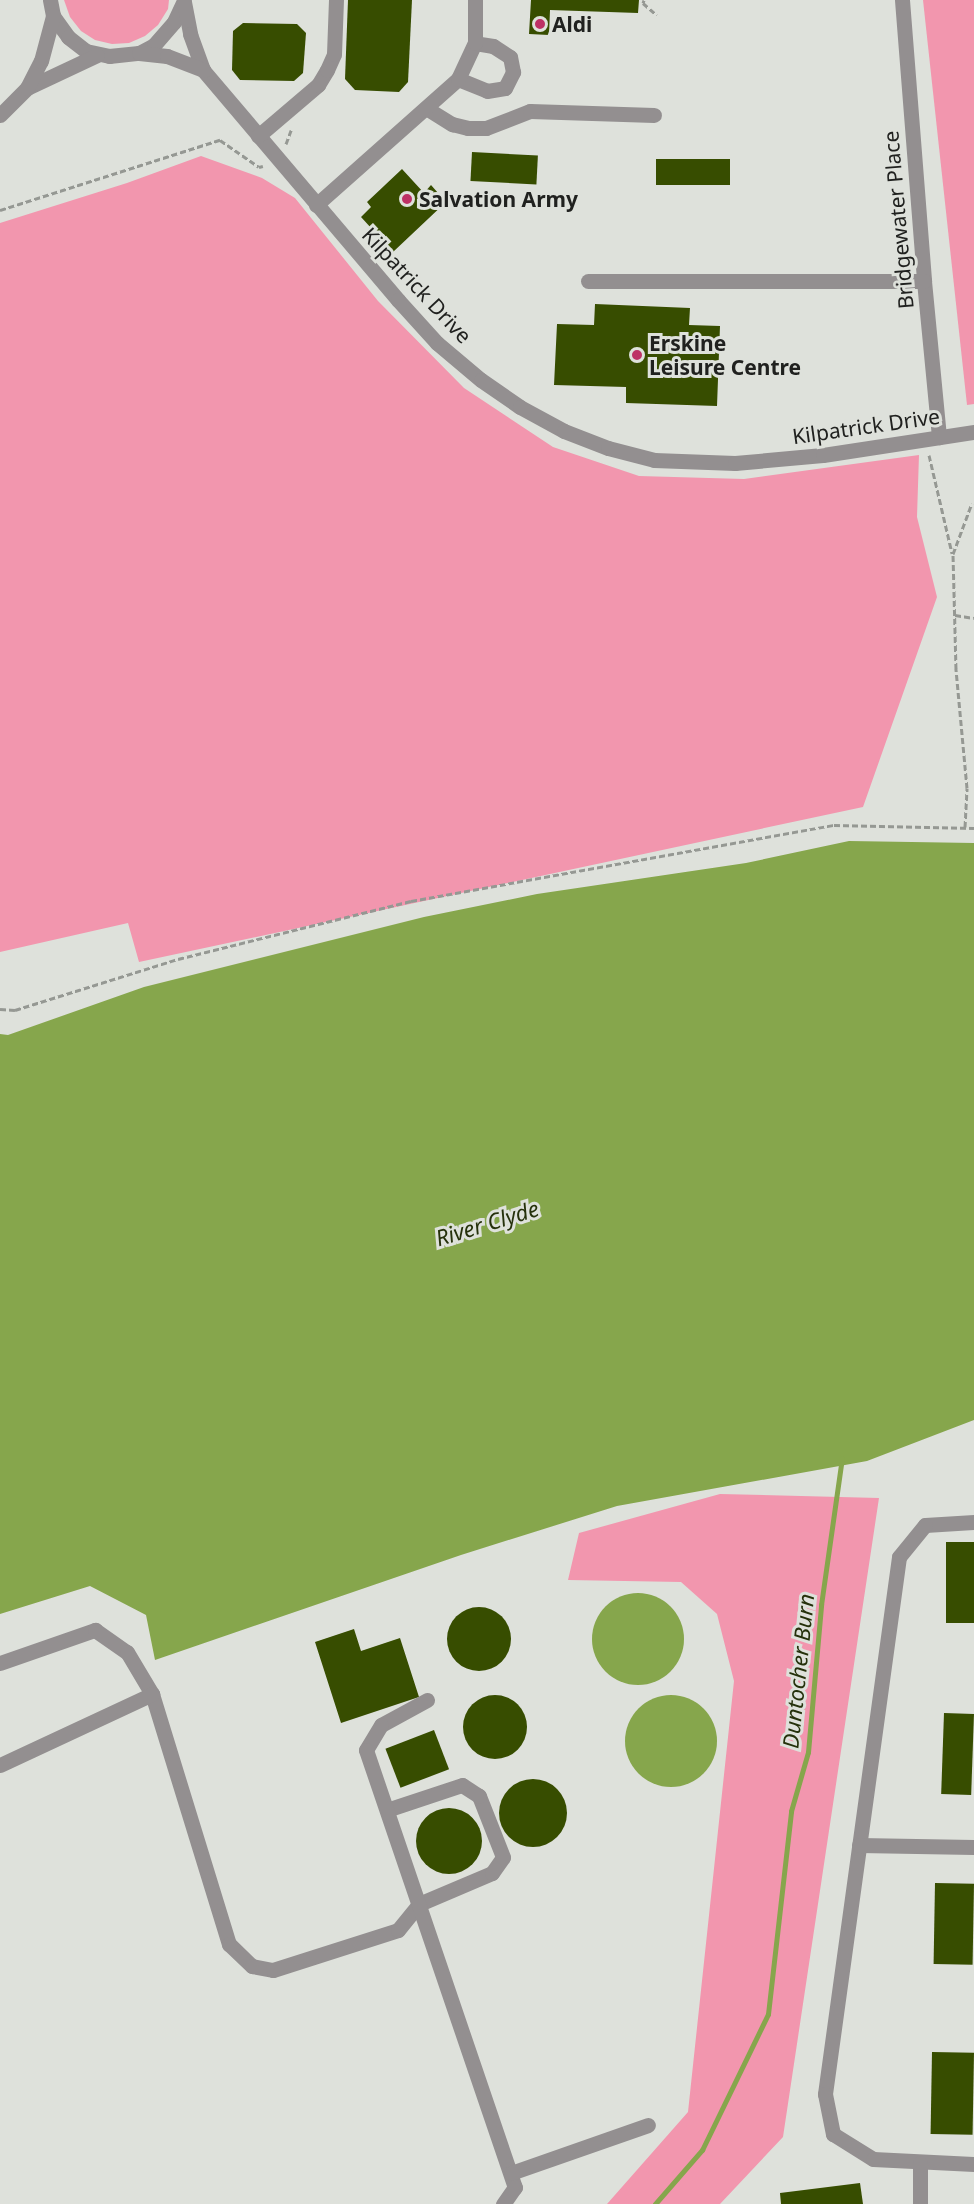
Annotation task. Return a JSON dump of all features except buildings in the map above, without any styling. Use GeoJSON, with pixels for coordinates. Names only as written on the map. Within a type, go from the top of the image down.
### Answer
{"type":"FeatureCollection","features":[{"type":"Feature","properties":{"kind":"street"},"geometry":{"type":"LineString","coordinates":[[50,0],[54,16],[68,36],[86,51],[97,55]]}},
{"type":"Feature","properties":{"kind":"street"},"geometry":{"type":"LineString","coordinates":[[258,136],[318,85],[327,70],[334,54],[336,0]]}},
{"type":"Feature","properties":{"kind":"street"},"geometry":{"type":"LineString","coordinates":[[316,205],[458,79],[475,43],[475,0]]}},
{"type":"Feature","properties":{"kind":"street","name":"Bridgewater Place"},"geometry":{"type":"LineString","coordinates":[[902,0],[924,281],[933,438]]}},
{"type":"Feature","properties":{"kind":"street"},"geometry":{"type":"LineString","coordinates":[[139,53],[154,45],[167,32],[184,1]]}},
{"type":"Feature","properties":{"kind":"street","name":"Kilpatrick Drive"},"geometry":{"type":"LineString","coordinates":[[184,1],[190,34],[203,70],[279,163],[437,343],[481,380],[520,407],[564,431],[597,444],[654,460],[735,463],[823,455],[974,432]]}},
{"type":"Feature","properties":{"kind":"street"},"geometry":{"type":"LineString","coordinates":[[0,115],[27,88],[41,61],[54,16]]}},
{"type":"Feature","properties":{"kind":"street"},"geometry":{"type":"LineString","coordinates":[[458,79],[487,91],[505,88],[513,72],[510,57],[493,46],[475,43]]}},
{"type":"Feature","properties":{"kind":"street","name":"Kilpatrick Drive"},"geometry":{"type":"LineString","coordinates":[[97,55],[139,53],[175,58],[203,70]]}},
{"type":"Feature","properties":{"kind":"street"},"geometry":{"type":"LineString","coordinates":[[27,88],[97,55]]}},
{"type":"Feature","properties":{"kind":"street"},"geometry":{"type":"LineString","coordinates":[[426,108],[452,124],[468,128],[486,128],[530,111],[654,115]]}},
{"type":"Feature","properties":{"kind":"street"},"geometry":{"type":"LineString","coordinates":[[588,282],[924,281]]}},
{"type":"Feature","properties":{"kind":"street"},"geometry":{"type":"LineString","coordinates":[[974,1522],[925,1525],[899,1557],[825,2094],[833,2134],[873,2159],[974,2164]]}},
{"type":"Feature","properties":{"kind":"street"},"geometry":{"type":"LineString","coordinates":[[0,1663],[95,1630],[127,1652],[152,1694],[229,1944],[252,1966],[273,1970],[398,1930],[419,1904],[492,1873],[503,1857],[479,1796],[462,1785],[387,1810]]}},
{"type":"Feature","properties":{"kind":"street"},"geometry":{"type":"LineString","coordinates":[[0,1766],[152,1694]]}},
{"type":"Feature","properties":{"kind":"street"},"geometry":{"type":"LineString","coordinates":[[427,1700],[381,1725],[366,1750],[516,2187],[503,2204]]}},
{"type":"Feature","properties":{"kind":"street"},"geometry":{"type":"LineString","coordinates":[[859,1845],[974,1847]]}},
{"type":"Feature","properties":{"kind":"street"},"geometry":{"type":"LineString","coordinates":[[511,2173],[648,2125]]}},
{"type":"Feature","properties":{"kind":"street"},"geometry":{"type":"LineString","coordinates":[[920,2163],[920,2204]]}},
{"type":"Feature","properties":{"kind":"path"},"geometry":{"type":"LineString","coordinates":[[644,0],[643,3],[657,15]]}},
{"type":"Feature","properties":{"kind":"path"},"geometry":{"type":"LineString","coordinates":[[0,210],[220,141],[259,167],[279,163],[292,126]]}},
{"type":"Feature","properties":{"kind":"path"},"geometry":{"type":"LineString","coordinates":[[933,438],[953,554],[956,669],[967,788],[965,827]]}},
{"type":"Feature","properties":{"kind":"path"},"geometry":{"type":"LineString","coordinates":[[953,554],[972,503]]}},
{"type":"Feature","properties":{"kind":"path"},"geometry":{"type":"LineString","coordinates":[[955,615],[974,618]]}},
{"type":"Feature","properties":{"kind":"path"},"geometry":{"type":"LineString","coordinates":[[0,1009],[15,1010],[178,959],[411,901],[834,825],[974,828]]}},
{"type":"Feature","properties":{"kind":"shaded area"},"geometry":{"type":"Polygon","coordinates":[[[64,0],[169,0],[168,9],[158,25],[145,36],[129,43],[112,44],[95,40],[81,31],[70,17],[64,0]]]}},
{"type":"Feature","properties":{"kind":"shaded area"},"geometry":{"type":"Polygon","coordinates":[[[923,0],[974,0],[974,404],[967,405],[923,0]]]}},
{"type":"Feature","properties":{"kind":"shaded area"},"geometry":{"type":"Polygon","coordinates":[[[201,156],[262,178],[295,198],[378,301],[464,388],[553,447],[639,476],[744,479],[919,455],[917,517],[937,597],[863,807],[139,962],[128,923],[0,952],[0,223],[127,183],[201,156]]]}},
{"type":"Feature","properties":{"kind":"shaded area"},"geometry":{"type":"Polygon","coordinates":[[[720,1494],[879,1498],[783,2137],[720,2204],[607,2204],[688,2112],[734,1681],[717,1614],[681,1582],[568,1580],[579,1533],[720,1494]]]}},
{"type":"Feature","properties":{"kind":"water","name":"River Clyde"},"geometry":{"type":"Polygon","coordinates":[[[849,841],[974,843],[974,1420],[867,1461],[617,1506],[461,1555],[155,1660],[146,1615],[90,1586],[0,1614],[0,1034],[8,1035],[144,987],[424,917],[537,894],[746,863],[849,841]]]}},
{"type":"Feature","properties":{"kind":"water"},"geometry":{"type":"Polygon","coordinates":[[[638,1593],[656,1597],[670,1607],[680,1621],[684,1639],[680,1657],[670,1671],[656,1681],[638,1685],[620,1681],[606,1671],[596,1657],[592,1639],[596,1621],[606,1607],[620,1597],[638,1593]]]}},
{"type":"Feature","properties":{"kind":"water"},"geometry":{"type":"Polygon","coordinates":[[[671,1695],[697,1703],[709,1715],[717,1741],[709,1767],[697,1779],[671,1787],[645,1779],[633,1767],[625,1741],[633,1715],[645,1703],[671,1695]]]}},
{"type":"Feature","properties":{"kind":"waterway","name":"Duntocher Burn"},"geometry":{"type":"LineString","coordinates":[[655,2204],[702,2150],[768,2014],[791,1811],[808,1752],[821,1605],[842,1458]]}},
{"type":"Feature","properties":{"kind":"place","name":"Aldi"},"geometry":{"type":"Point","coordinates":[540,24]}},
{"type":"Feature","properties":{"kind":"place","name":"Salvation Army"},"geometry":{"type":"Point","coordinates":[407,199]}},
{"type":"Feature","properties":{"kind":"place","name":"Erskine Leisure Centre"},"geometry":{"type":"Point","coordinates":[637,355]}}]}
